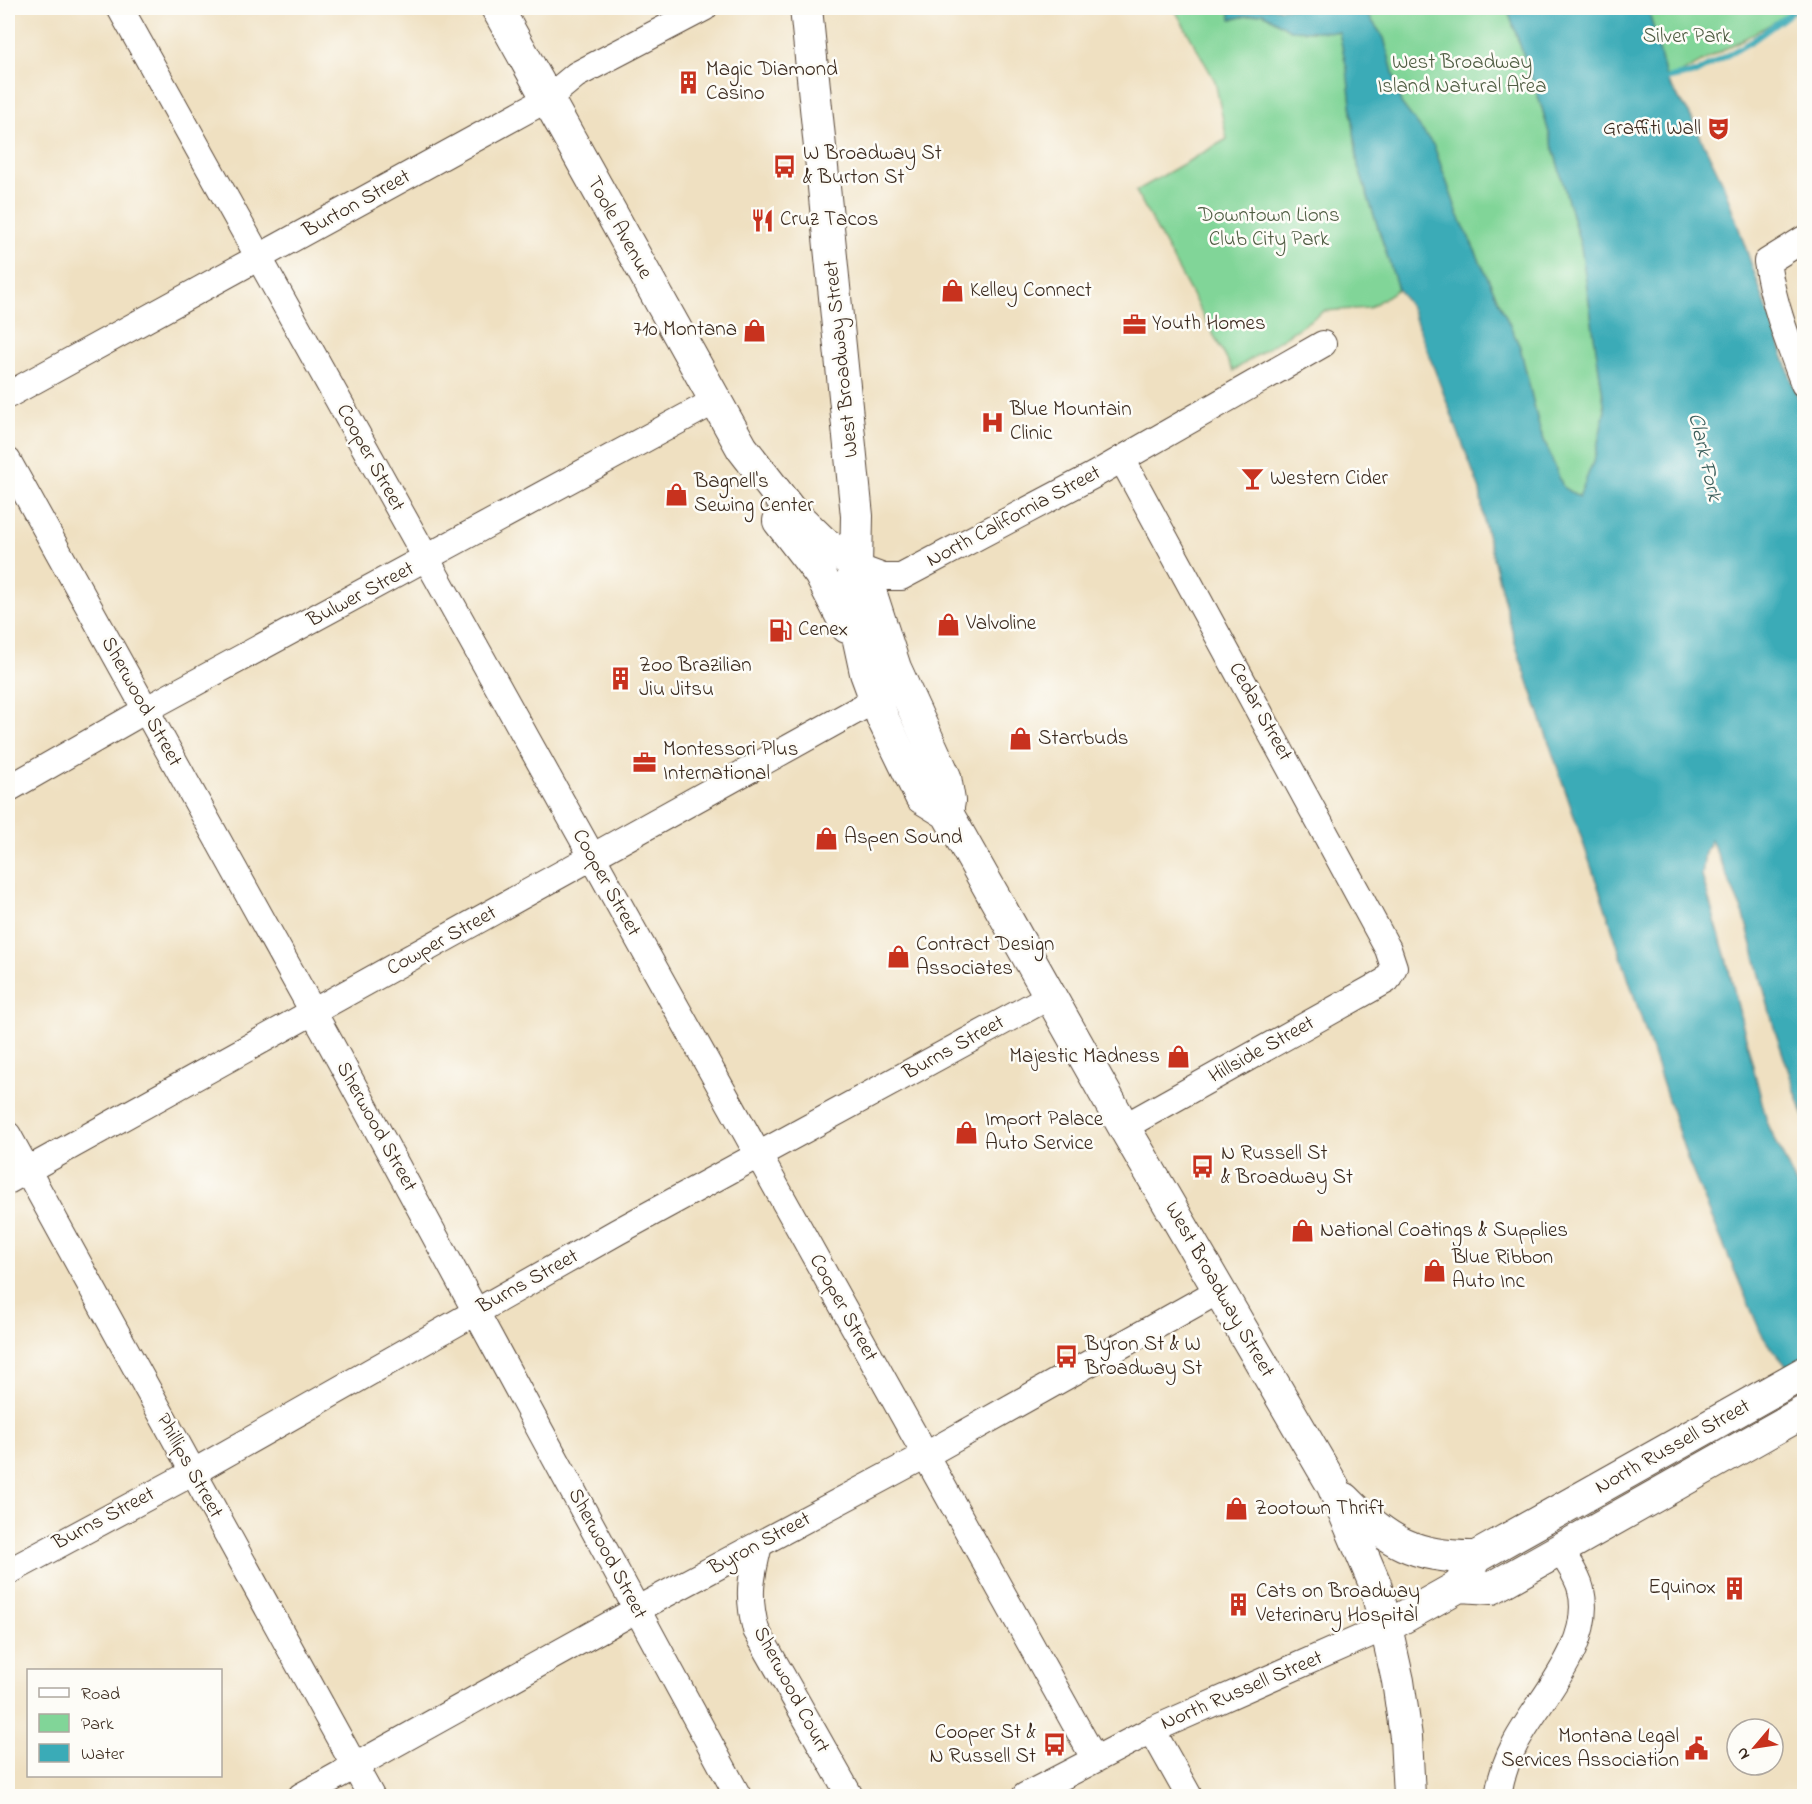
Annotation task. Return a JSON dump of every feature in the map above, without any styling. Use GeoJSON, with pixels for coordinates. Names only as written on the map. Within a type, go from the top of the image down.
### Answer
{"type":"FeatureCollection","features":[{"type":"Feature","properties":{"kind":"main road","name":"Toole Avenue"},"geometry":{"type":"LineString","coordinates":[[496,8],[742,448],[790,510],[819,538],[856,567]]}},
{"type":"Feature","properties":{"kind":"main road","name":"West Broadway Street"},"geometry":{"type":"LineString","coordinates":[[806,8],[857,516],[856,567],[851,587],[852,608],[871,686],[902,762],[921,797],[946,813],[1124,1127],[1333,1486],[1375,1584],[1386,1627],[1398,1681],[1406,1737],[1409,1797]]}},
{"type":"Feature","properties":{"kind":"main road","name":"Toole Avenue"},"geometry":{"type":"LineString","coordinates":[[742,448],[749,470],[782,527],[827,587],[871,686]]}},
{"type":"Feature","properties":{"kind":"main road","name":"West Broadway Street"},"geometry":{"type":"LineString","coordinates":[[856,567],[878,611],[895,668],[945,777],[949,801],[946,813]]}},
{"type":"Feature","properties":{"kind":"main road","name":"North Russell Street"},"geometry":{"type":"LineString","coordinates":[[1476,1557],[1804,1373]]}},
{"type":"Feature","properties":{"kind":"main road","name":"North Russell Street"},"geometry":{"type":"LineString","coordinates":[[1386,1627],[1459,1586],[1492,1588],[1804,1412]]}},
{"type":"Feature","properties":{"kind":"main road"},"geometry":{"type":"LineString","coordinates":[[1333,1486],[1366,1520],[1407,1548],[1447,1557],[1476,1557]]}},
{"type":"Feature","properties":{"kind":"main road"},"geometry":{"type":"LineString","coordinates":[[1459,1586],[1476,1557]]}},
{"type":"Feature","properties":{"kind":"street","name":"Cooper Street"},"geometry":{"type":"LineString","coordinates":[[120,8],[1094,1758]]}},
{"type":"Feature","properties":{"kind":"street","name":"Burton Street"},"geometry":{"type":"LineString","coordinates":[[8,395],[547,99],[576,75],[704,8]]}},
{"type":"Feature","properties":{"kind":"street"},"geometry":{"type":"LineString","coordinates":[[1804,239],[1767,262],[1786,335],[1804,384]]}},
{"type":"Feature","properties":{"kind":"street","name":"North California Street"},"geometry":{"type":"LineString","coordinates":[[856,567],[883,577],[901,577],[1122,459],[1323,344]]}},
{"type":"Feature","properties":{"kind":"street","name":"Bulwer Street"},"geometry":{"type":"LineString","coordinates":[[8,789],[146,710],[715,401]]}},
{"type":"Feature","properties":{"kind":"street","name":"Cedar Street"},"geometry":{"type":"LineString","coordinates":[[1122,459],[1388,949],[1394,967]]}},
{"type":"Feature","properties":{"kind":"street","name":"Sherwood Street"},"geometry":{"type":"LineString","coordinates":[[8,461],[314,1013],[738,1797]]}},
{"type":"Feature","properties":{"kind":"street","name":"Cowper Street"},"geometry":{"type":"LineString","coordinates":[[17,1175],[592,858],[871,686]]}},
{"type":"Feature","properties":{"kind":"street","name":"Hillside Street"},"geometry":{"type":"LineString","coordinates":[[1124,1127],[1387,980],[1394,967]]}},
{"type":"Feature","properties":{"kind":"street","name":"Burns Street"},"geometry":{"type":"LineString","coordinates":[[8,1572],[192,1473],[476,1312],[1050,996]]}},
{"type":"Feature","properties":{"kind":"street","name":"Phillips Street"},"geometry":{"type":"LineString","coordinates":[[8,1135],[17,1175],[192,1473],[371,1797]]}},
{"type":"Feature","properties":{"kind":"street","name":"Byron Street"},"geometry":{"type":"LineString","coordinates":[[301,1797],[636,1610],[924,1456],[1220,1290]]}},
{"type":"Feature","properties":{"kind":"street","name":"Sherwood Court"},"geometry":{"type":"LineString","coordinates":[[759,1545],[750,1582],[750,1607],[756,1630],[850,1797]]}},
{"type":"Feature","properties":{"kind":"street"},"geometry":{"type":"LineString","coordinates":[[1498,1797],[1501,1775],[1515,1744],[1572,1651],[1581,1627],[1584,1606],[1581,1588],[1560,1549]]}},
{"type":"Feature","properties":{"kind":"street","name":"North Russell Street"},"geometry":{"type":"LineString","coordinates":[[1025,1797],[1094,1758],[1152,1730],[1386,1627]]}},
{"type":"Feature","properties":{"kind":"street"},"geometry":{"type":"LineString","coordinates":[[1152,1730],[1189,1797]]}},
{"type":"Feature","properties":{"kind":"green space","name":"Downtown Lions Club City Park"},"geometry":{"type":"Polygon","coordinates":[[[1174,8],[1229,8],[1232,19],[1263,13],[1290,30],[1339,32],[1347,69],[1358,166],[1398,289],[1369,308],[1324,311],[1233,371],[1136,191],[1227,139],[1215,81],[1174,8]]]}},
{"type":"Feature","properties":{"kind":"green space","name":"West Broadway Island Natural Area"},"geometry":{"type":"Polygon","coordinates":[[[1363,8],[1507,8],[1542,108],[1581,247],[1605,410],[1595,457],[1580,497],[1563,487],[1540,430],[1520,347],[1458,214],[1434,146],[1401,103],[1384,38],[1363,8]]]}},
{"type":"Feature","properties":{"kind":"green space","name":"Silver Park"},"geometry":{"type":"Polygon","coordinates":[[[1648,8],[1800,8],[1667,81],[1648,8]]]}},
{"type":"Feature","properties":{"kind":"water","name":"Clark Fork"},"geometry":{"type":"Polygon","coordinates":[[[1229,8],[1363,8],[1384,38],[1401,103],[1434,146],[1458,214],[1520,347],[1540,430],[1563,487],[1579,497],[1595,457],[1605,410],[1581,247],[1542,108],[1507,8],[1648,8],[1667,81],[1689,113],[1723,183],[1804,415],[1804,1117],[1775,1031],[1744,915],[1711,840],[1705,852],[1702,876],[1726,958],[1767,1122],[1804,1201],[1804,1387],[1761,1333],[1688,1161],[1516,646],[1484,523],[1480,490],[1412,310],[1398,289],[1358,166],[1347,69],[1339,32],[1290,30],[1263,13],[1231,19],[1229,8]]]}},
{"type":"Feature","properties":{"kind":"waterway"},"geometry":{"type":"LineString","coordinates":[[1660,80],[1696,73],[1752,41],[1798,8]]}},
{"type":"Feature","properties":{"kind":"place","name":"Magic Diamond Casino"},"geometry":{"type":"Point","coordinates":[688,82]}},
{"type":"Feature","properties":{"kind":"place","name":"Graffiti Wall"},"geometry":{"type":"Point","coordinates":[1719,129]}},
{"type":"Feature","properties":{"kind":"place","name":"W Broadway St & Burton St"},"geometry":{"type":"Point","coordinates":[785,166]}},
{"type":"Feature","properties":{"kind":"place","name":"Cruz Tacos"},"geometry":{"type":"Point","coordinates":[762,220]}},
{"type":"Feature","properties":{"kind":"place","name":"Kelley Connect"},"geometry":{"type":"Point","coordinates":[952,291]}},
{"type":"Feature","properties":{"kind":"place","name":"Youth Homes"},"geometry":{"type":"Point","coordinates":[1134,324]}},
{"type":"Feature","properties":{"kind":"place","name":"710 Montana"},"geometry":{"type":"Point","coordinates":[755,330]}},
{"type":"Feature","properties":{"kind":"place","name":"Blue Mountain Clinic"},"geometry":{"type":"Point","coordinates":[992,422]}},
{"type":"Feature","properties":{"kind":"place","name":"Western Cider"},"geometry":{"type":"Point","coordinates":[1252,479]}},
{"type":"Feature","properties":{"kind":"place","name":"Bagnell's Sewing Center"},"geometry":{"type":"Point","coordinates":[676,494]}},
{"type":"Feature","properties":{"kind":"place","name":"Valvoline"},"geometry":{"type":"Point","coordinates":[948,624]}},
{"type":"Feature","properties":{"kind":"place","name":"Cenex"},"geometry":{"type":"Point","coordinates":[780,630]}},
{"type":"Feature","properties":{"kind":"place","name":"Zoo Brazilian Jiu Jitsu"},"geometry":{"type":"Point","coordinates":[621,678]}},
{"type":"Feature","properties":{"kind":"place","name":"Starrbuds"},"geometry":{"type":"Point","coordinates":[1020,739]}},
{"type":"Feature","properties":{"kind":"place","name":"Montessori Plus International"},"geometry":{"type":"Point","coordinates":[645,762]}},
{"type":"Feature","properties":{"kind":"place","name":"Aspen Sound"},"geometry":{"type":"Point","coordinates":[826,838]}},
{"type":"Feature","properties":{"kind":"place","name":"Contract Design Associates"},"geometry":{"type":"Point","coordinates":[898,957]}},
{"type":"Feature","properties":{"kind":"place","name":"Majestic Madness"},"geometry":{"type":"Point","coordinates":[1178,1057]}},
{"type":"Feature","properties":{"kind":"place","name":"Import Palace Auto Service"},"geometry":{"type":"Point","coordinates":[967,1132]}},
{"type":"Feature","properties":{"kind":"place","name":"N Russell St & Broadway St"},"geometry":{"type":"Point","coordinates":[1203,1166]}},
{"type":"Feature","properties":{"kind":"place","name":"National Coatings & Supplies"},"geometry":{"type":"Point","coordinates":[1302,1231]}},
{"type":"Feature","properties":{"kind":"place","name":"Blue Ribbon Auto Inc"},"geometry":{"type":"Point","coordinates":[1434,1270]}},
{"type":"Feature","properties":{"kind":"place","name":"Byron St & W Broadway St"},"geometry":{"type":"Point","coordinates":[1067,1357]}},
{"type":"Feature","properties":{"kind":"place","name":"Zootown Thrift"},"geometry":{"type":"Point","coordinates":[1237,1509]}},
{"type":"Feature","properties":{"kind":"place","name":"Equinox"},"geometry":{"type":"Point","coordinates":[1734,1588]}},
{"type":"Feature","properties":{"kind":"place","name":"Cats on Broadway Veterinary Hospital"},"geometry":{"type":"Point","coordinates":[1238,1604]}},
{"type":"Feature","properties":{"kind":"place","name":"Cooper St & N Russell St"},"geometry":{"type":"Point","coordinates":[1054,1745]}},
{"type":"Feature","properties":{"kind":"place","name":"Montana Legal Services Association"},"geometry":{"type":"Point","coordinates":[1697,1749]}}]}
